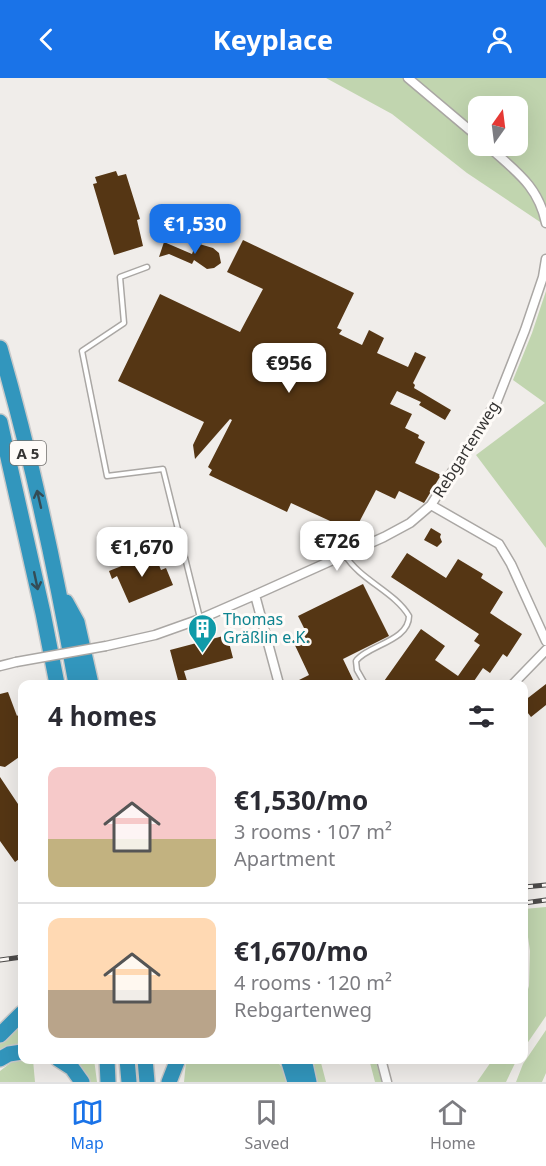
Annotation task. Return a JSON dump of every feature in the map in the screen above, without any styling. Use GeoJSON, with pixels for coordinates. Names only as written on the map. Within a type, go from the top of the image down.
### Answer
{"type":"FeatureCollection","features":[{"type":"Feature","properties":{"kind":"highway","name":"A 5"},"geometry":{"type":"LineString","coordinates":[[0,348],[35,482],[60,591],[75,680]]}},
{"type":"Feature","properties":{"kind":"highway","name":"A 5"},"geometry":{"type":"LineString","coordinates":[[0,422],[41,601],[56,680]]}},
{"type":"Feature","properties":{"kind":"highway"},"geometry":{"type":"LineString","coordinates":[[60,591],[77,622],[90,680]]}},
{"type":"Feature","properties":{"kind":"highway"},"geometry":{"type":"LineString","coordinates":[[0,1035],[18,1017]]}},
{"type":"Feature","properties":{"kind":"highway"},"geometry":{"type":"LineString","coordinates":[[0,1059],[18,1053]]}},
{"type":"Feature","properties":{"kind":"highway"},"geometry":{"type":"LineString","coordinates":[[66,1064],[72,1068],[82,1082]]}},
{"type":"Feature","properties":{"kind":"highway"},"geometry":{"type":"LineString","coordinates":[[107,1064],[108,1082]]}},
{"type":"Feature","properties":{"kind":"highway"},"geometry":{"type":"LineString","coordinates":[[127,1064],[129,1082]]}},
{"type":"Feature","properties":{"kind":"highway"},"geometry":{"type":"LineString","coordinates":[[145,1064],[147,1082]]}},
{"type":"Feature","properties":{"kind":"highway"},"geometry":{"type":"LineString","coordinates":[[169,1082],[176,1064]]}},
{"type":"Feature","properties":{"kind":"highway"},"geometry":{"type":"LineString","coordinates":[[290,1064],[296,1082]]}},
{"type":"Feature","properties":{"kind":"highway"},"geometry":{"type":"LineString","coordinates":[[305,1064],[309,1082]]}},
{"type":"Feature","properties":{"kind":"street"},"geometry":{"type":"LineString","coordinates":[[408,78],[468,129]]}},
{"type":"Feature","properties":{"kind":"street"},"geometry":{"type":"LineString","coordinates":[[499,156],[524,179],[538,197],[546,223]]}},
{"type":"Feature","properties":{"kind":"street","name":"Rebgartenweg"},"geometry":{"type":"LineString","coordinates":[[0,666],[155,635],[200,619],[255,595],[410,523],[431,505],[497,401],[529,320],[543,277],[546,259]]}},
{"type":"Feature","properties":{"kind":"street"},"geometry":{"type":"LineString","coordinates":[[431,505],[499,544],[511,564],[546,641]]}},
{"type":"Feature","properties":{"kind":"street"},"geometry":{"type":"LineString","coordinates":[[255,595],[278,680]]}},
{"type":"Feature","properties":{"kind":"street"},"geometry":{"type":"LineString","coordinates":[[517,680],[546,650]]}},
{"type":"Feature","properties":{"kind":"street"},"geometry":{"type":"LineString","coordinates":[[382,1064],[387,1082]]}},
{"type":"Feature","properties":{"kind":"lane"},"geometry":{"type":"LineString","coordinates":[[147,267],[120,277],[124,323],[82,351],[107,476],[163,469],[200,619]]}},
{"type":"Feature","properties":{"kind":"lane"},"geometry":{"type":"LineString","coordinates":[[345,555],[354,567],[402,607],[409,616],[406,625],[396,637],[366,652],[356,661],[357,670],[363,680]]}},
{"type":"Feature","properties":{"kind":"green space"},"geometry":{"type":"Polygon","coordinates":[[[326,78],[546,78],[546,226],[467,173],[392,114],[326,78]]]}},
{"type":"Feature","properties":{"kind":"green space"},"geometry":{"type":"Polygon","coordinates":[[[546,291],[546,548],[476,455],[545,403],[513,380],[546,291]]]}},
{"type":"Feature","properties":{"kind":"green space"},"geometry":{"type":"Polygon","coordinates":[[[546,907],[546,1016],[528,1042],[530,951],[528,909],[546,907]]]}},
{"type":"Feature","properties":{"kind":"green space"},"geometry":{"type":"Polygon","coordinates":[[[18,1023],[18,1048],[0,1053],[0,1043],[18,1023]]]}},
{"type":"Feature","properties":{"kind":"green space"},"geometry":{"type":"Polygon","coordinates":[[[546,1030],[546,1073],[542,1082],[516,1082],[523,1064],[528,1064],[528,1057],[546,1030]]]}},
{"type":"Feature","properties":{"kind":"green space"},"geometry":{"type":"Polygon","coordinates":[[[13,1061],[18,1061],[18,1064],[33,1064],[35,1082],[0,1082],[0,1071],[13,1061]]]}},
{"type":"Feature","properties":{"kind":"green space"},"geometry":{"type":"Polygon","coordinates":[[[73,1064],[95,1064],[97,1082],[87,1082],[73,1064]]]}},
{"type":"Feature","properties":{"kind":"green space"},"geometry":{"type":"Polygon","coordinates":[[[186,1064],[279,1064],[284,1071],[286,1082],[184,1082],[186,1064]]]}},
{"type":"Feature","properties":{"kind":"green space"},"geometry":{"type":"Polygon","coordinates":[[[314,1064],[321,1064],[326,1082],[317,1082],[314,1064]]]}},
{"type":"Feature","properties":{"kind":"green space"},"geometry":{"type":"Polygon","coordinates":[[[370,1064],[377,1064],[382,1082],[375,1082],[370,1064]]]}},
{"type":"Feature","properties":{"kind":"green space"},"geometry":{"type":"Polygon","coordinates":[[[490,1064],[515,1064],[506,1082],[477,1082],[490,1064]]]}},
{"type":"Feature","properties":{"kind":"building"},"geometry":{"type":"Polygon","coordinates":[[[116,171],[118,176],[126,174],[140,219],[137,220],[143,246],[114,255],[93,184],[97,183],[95,177],[116,171]]]}},
{"type":"Feature","properties":{"kind":"building"},"geometry":{"type":"Polygon","coordinates":[[[243,240],[354,293],[337,328],[342,330],[339,334],[362,345],[369,330],[384,338],[377,353],[408,367],[415,352],[426,357],[413,383],[414,388],[451,410],[445,420],[419,405],[421,402],[397,391],[390,404],[412,414],[405,428],[419,435],[418,438],[425,442],[415,463],[441,475],[424,503],[399,491],[395,499],[376,490],[354,532],[291,503],[287,512],[209,475],[212,470],[208,467],[232,420],[230,419],[195,459],[193,445],[204,422],[118,381],[160,294],[240,332],[263,289],[227,272],[243,240]]]}},
{"type":"Feature","properties":{"kind":"building"},"geometry":{"type":"Polygon","coordinates":[[[164,242],[192,254],[196,243],[213,248],[219,253],[221,263],[214,268],[207,269],[194,260],[192,264],[169,254],[159,257],[164,242]]]}},
{"type":"Feature","properties":{"kind":"building"},"geometry":{"type":"Polygon","coordinates":[[[431,528],[441,534],[442,542],[437,547],[424,540],[431,528]]]}},
{"type":"Feature","properties":{"kind":"building"},"geometry":{"type":"Polygon","coordinates":[[[154,553],[161,570],[166,568],[173,585],[129,603],[117,576],[112,579],[109,571],[154,553]]]}},
{"type":"Feature","properties":{"kind":"building"},"geometry":{"type":"Polygon","coordinates":[[[407,553],[446,578],[458,559],[483,574],[481,578],[503,592],[490,613],[522,634],[507,657],[503,654],[490,673],[483,668],[475,680],[385,680],[421,629],[445,646],[435,660],[458,676],[480,645],[474,641],[479,634],[391,577],[407,553]]]}},
{"type":"Feature","properties":{"kind":"building"},"geometry":{"type":"Polygon","coordinates":[[[363,584],[389,636],[343,659],[353,680],[299,680],[309,675],[292,639],[306,632],[298,616],[363,584]]]}},
{"type":"Feature","properties":{"kind":"building","name":"Thomas Gräßlin e.K."},"geometry":{"type":"Polygon","coordinates":[[[227,635],[233,658],[184,671],[187,680],[178,680],[170,650],[227,635]]]}},
{"type":"Feature","properties":{"kind":"building"},"geometry":{"type":"Polygon","coordinates":[[[546,684],[546,705],[531,717],[528,713],[528,698],[546,684]]]}},
{"type":"Feature","properties":{"kind":"building"},"geometry":{"type":"Polygon","coordinates":[[[8,692],[18,715],[18,758],[5,767],[0,766],[0,694],[8,692]]]}},
{"type":"Feature","properties":{"kind":"building"},"geometry":{"type":"Polygon","coordinates":[[[0,777],[18,804],[18,860],[15,862],[0,841],[0,777]]]}},
{"type":"Feature","properties":{"kind":"railway"},"geometry":{"type":"LineString","coordinates":[[528,887],[546,885]]}},
{"type":"Feature","properties":{"kind":"railway"},"geometry":{"type":"LineString","coordinates":[[528,902],[546,900]]}},
{"type":"Feature","properties":{"kind":"railway"},"geometry":{"type":"LineString","coordinates":[[0,960],[18,958]]}},
{"type":"Feature","properties":{"kind":"place","name":"Thomas Gräßlin e.K."},"geometry":{"type":"Point","coordinates":[202,654]}}]}
